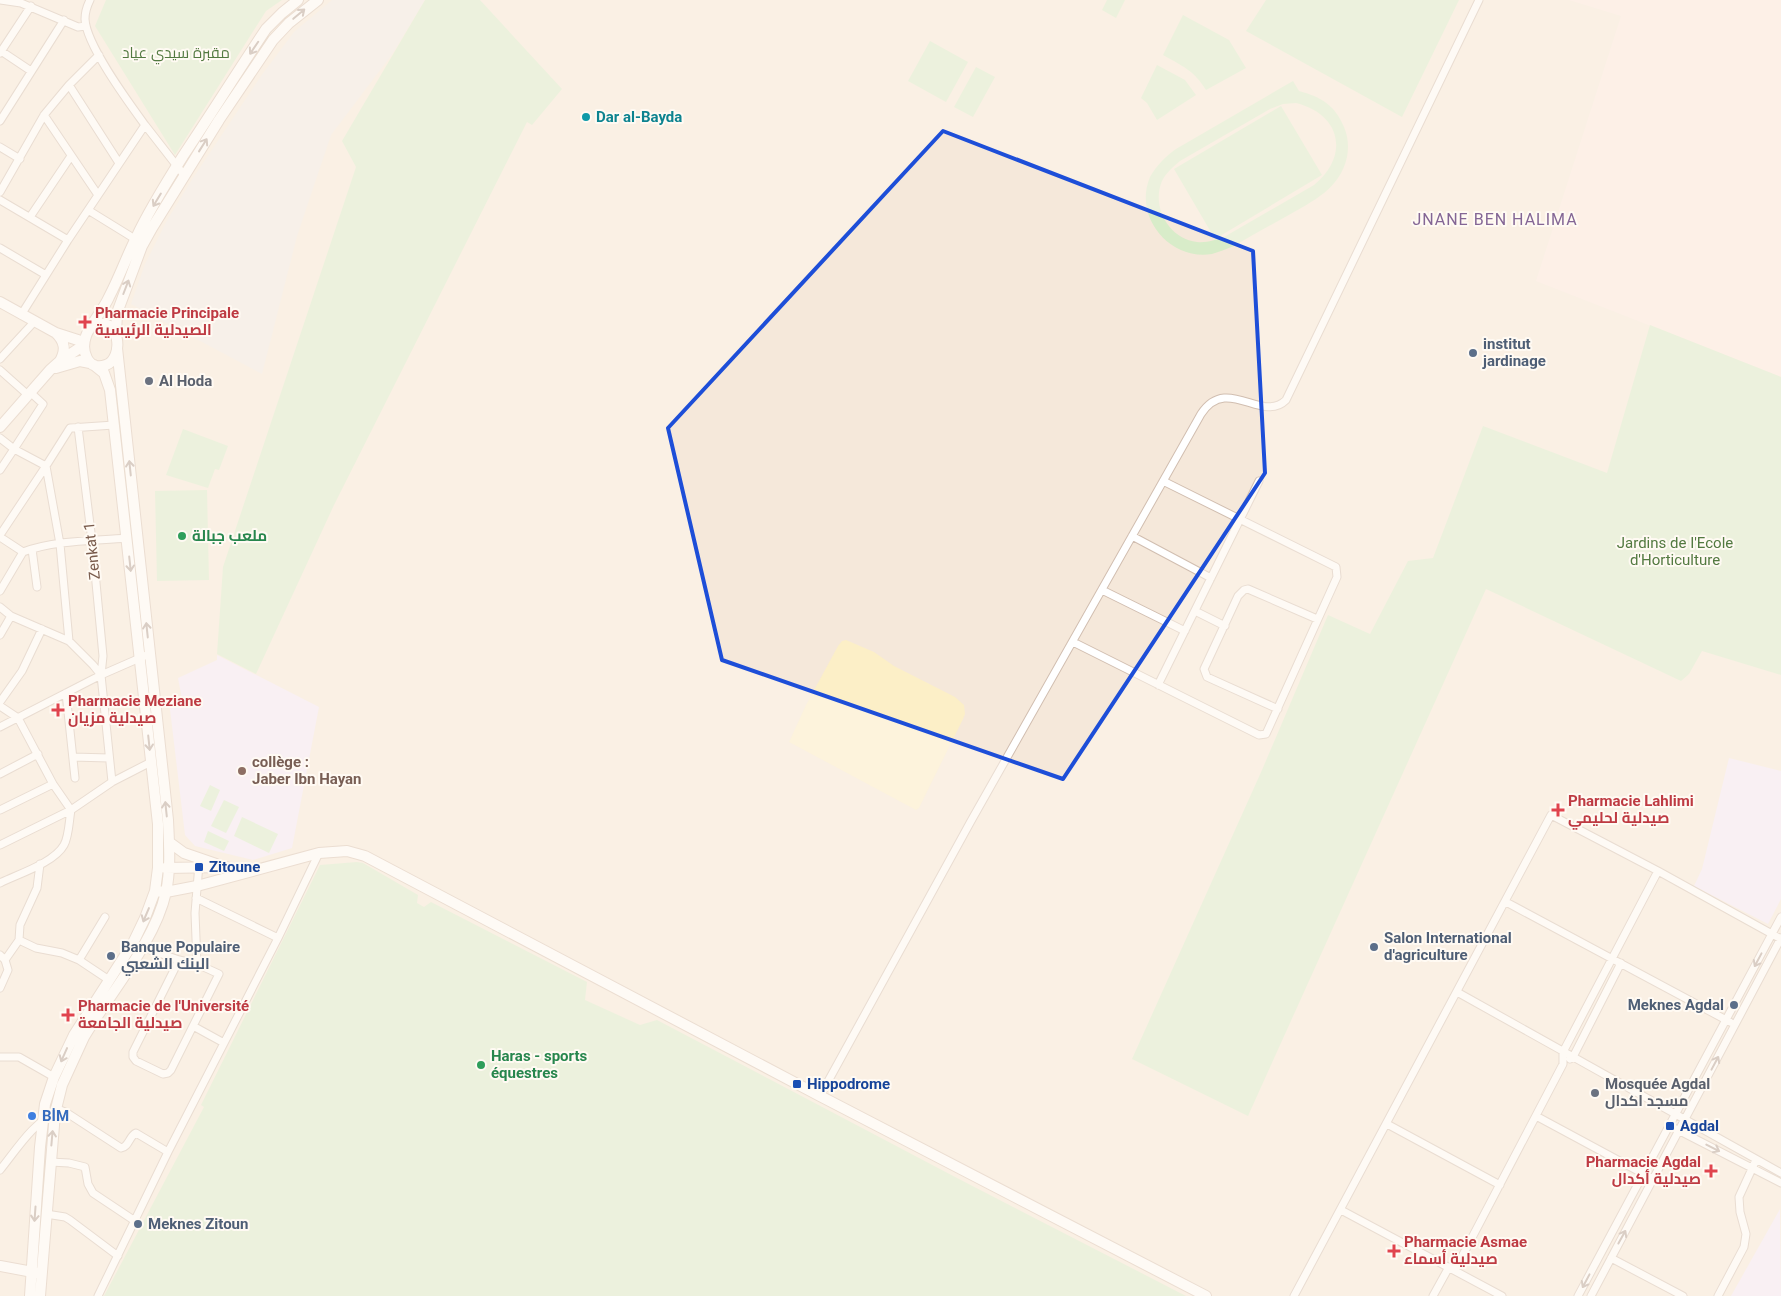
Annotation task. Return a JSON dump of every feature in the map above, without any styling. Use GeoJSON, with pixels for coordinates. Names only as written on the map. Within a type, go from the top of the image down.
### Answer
{"type":"FeatureCollection","features":[{"type":"Feature","properties":{"kind":"main road"},"geometry":{"type":"LineString","coordinates":[[160,892],[158,824],[151,762],[145,656],[117,348],[117,313],[142,246],[266,29],[282,12],[298,0]]}},
{"type":"Feature","properties":{"kind":"main road"},"geometry":{"type":"LineString","coordinates":[[30,1296],[46,1214],[55,1113],[62,1085],[84,1037],[137,945],[145,918],[160,892],[169,868],[169,842],[145,656],[127,538],[108,380],[100,369],[92,364],[85,355],[84,343],[90,328],[110,297],[135,239],[176,167],[233,89],[273,40],[289,23],[318,0]]}},
{"type":"Feature","properties":{"kind":"main road"},"geometry":{"type":"LineString","coordinates":[[2,307],[56,333],[84,343]]}},
{"type":"Feature","properties":{"kind":"main road"},"geometry":{"type":"LineString","coordinates":[[56,333],[90,328],[102,323],[111,326],[116,334]]}},
{"type":"Feature","properties":{"kind":"main road"},"geometry":{"type":"LineString","coordinates":[[56,333],[62,339],[64,347],[60,361]]}},
{"type":"Feature","properties":{"kind":"main road"},"geometry":{"type":"LineString","coordinates":[[0,427],[50,370],[84,343]]}},
{"type":"Feature","properties":{"kind":"main road"},"geometry":{"type":"LineString","coordinates":[[50,370],[73,362],[85,361],[99,366],[109,364],[115,356],[117,348]]}},
{"type":"Feature","properties":{"kind":"main road"},"geometry":{"type":"LineString","coordinates":[[169,842],[199,863]]}},
{"type":"Feature","properties":{"kind":"main road"},"geometry":{"type":"LineString","coordinates":[[160,892],[197,886],[319,852],[347,851],[365,856],[820,1096],[1206,1296]]}},
{"type":"Feature","properties":{"kind":"main road"},"geometry":{"type":"LineString","coordinates":[[158,868],[199,863],[243,872]]}},
{"type":"Feature","properties":{"kind":"main road"},"geometry":{"type":"LineString","coordinates":[[40,1296],[36,1273],[43,1120],[46,1104],[54,1078],[74,1035],[109,980],[137,945]]}},
{"type":"Feature","properties":{"kind":"main road"},"geometry":{"type":"LineString","coordinates":[[0,1266],[36,1273]]}},
{"type":"Feature","properties":{"kind":"street"},"geometry":{"type":"LineString","coordinates":[[0,0],[31,6],[78,27],[86,26]]}},
{"type":"Feature","properties":{"kind":"street"},"geometry":{"type":"LineString","coordinates":[[90,0],[86,10],[86,26],[99,56],[145,125],[184,175]]}},
{"type":"Feature","properties":{"kind":"street"},"geometry":{"type":"LineString","coordinates":[[820,1096],[976,813],[1201,414],[1209,404],[1219,398],[1229,398],[1271,407],[1278,406],[1286,400],[1480,0]]}},
{"type":"Feature","properties":{"kind":"street"},"geometry":{"type":"LineString","coordinates":[[31,6],[1,52],[31,71]]}},
{"type":"Feature","properties":{"kind":"street"},"geometry":{"type":"LineString","coordinates":[[0,120],[64,20]]}},
{"type":"Feature","properties":{"kind":"street"},"geometry":{"type":"LineString","coordinates":[[0,192],[44,116],[68,85],[99,56]]}},
{"type":"Feature","properties":{"kind":"street"},"geometry":{"type":"LineString","coordinates":[[68,85],[119,163]]}},
{"type":"Feature","properties":{"kind":"street"},"geometry":{"type":"LineString","coordinates":[[44,116],[98,195]]}},
{"type":"Feature","properties":{"kind":"street"},"geometry":{"type":"LineString","coordinates":[[21,315],[68,240],[145,125]]}},
{"type":"Feature","properties":{"kind":"street"},"geometry":{"type":"LineString","coordinates":[[0,147],[20,159]]}},
{"type":"Feature","properties":{"kind":"street"},"geometry":{"type":"LineString","coordinates":[[30,217],[71,156]]}},
{"type":"Feature","properties":{"kind":"street"},"geometry":{"type":"LineString","coordinates":[[0,200],[68,240]]}},
{"type":"Feature","properties":{"kind":"street"},"geometry":{"type":"LineString","coordinates":[[88,210],[135,239]]}},
{"type":"Feature","properties":{"kind":"street"},"geometry":{"type":"LineString","coordinates":[[0,248],[46,275]]}},
{"type":"Feature","properties":{"kind":"street"},"geometry":{"type":"LineString","coordinates":[[0,359],[34,322]]}},
{"type":"Feature","properties":{"kind":"street"},"geometry":{"type":"LineString","coordinates":[[0,370],[43,404],[0,470]]}},
{"type":"Feature","properties":{"kind":"street"},"geometry":{"type":"LineString","coordinates":[[23,552],[0,536],[70,428],[114,425]]}},
{"type":"Feature","properties":{"kind":"street","name":"Zenkat 1"},"geometry":{"type":"LineString","coordinates":[[78,427],[92,541],[103,656],[100,675],[112,782]]}},
{"type":"Feature","properties":{"kind":"street"},"geometry":{"type":"LineString","coordinates":[[0,438],[14,449],[46,466]]}},
{"type":"Feature","properties":{"kind":"street"},"geometry":{"type":"LineString","coordinates":[[46,466],[60,544],[69,640]]}},
{"type":"Feature","properties":{"kind":"street"},"geometry":{"type":"LineString","coordinates":[[1073,642],[1259,735],[1266,734],[1337,577],[1336,567],[1163,481]]}},
{"type":"Feature","properties":{"kind":"street"},"geometry":{"type":"LineString","coordinates":[[1158,685],[1259,481]]}},
{"type":"Feature","properties":{"kind":"street"},"geometry":{"type":"LineString","coordinates":[[1132,536],[1211,578]]}},
{"type":"Feature","properties":{"kind":"street"},"geometry":{"type":"LineString","coordinates":[[0,591],[23,552],[60,544],[127,538]]}},
{"type":"Feature","properties":{"kind":"street"},"geometry":{"type":"LineString","coordinates":[[32,549],[37,587]]}},
{"type":"Feature","properties":{"kind":"street"},"geometry":{"type":"LineString","coordinates":[[1278,709],[1207,677],[1204,669],[1238,596],[1244,590],[1248,589],[1317,619]]}},
{"type":"Feature","properties":{"kind":"street"},"geometry":{"type":"LineString","coordinates":[[1102,590],[1184,631]]}},
{"type":"Feature","properties":{"kind":"street"},"geometry":{"type":"LineString","coordinates":[[0,607],[11,616],[69,640],[100,675]]}},
{"type":"Feature","properties":{"kind":"street"},"geometry":{"type":"LineString","coordinates":[[1195,611],[1224,626]]}},
{"type":"Feature","properties":{"kind":"street"},"geometry":{"type":"LineString","coordinates":[[0,635],[11,616]]}},
{"type":"Feature","properties":{"kind":"street"},"geometry":{"type":"LineString","coordinates":[[0,702],[22,671],[42,629]]}},
{"type":"Feature","properties":{"kind":"street"},"geometry":{"type":"LineString","coordinates":[[0,727],[100,675],[145,656]]}},
{"type":"Feature","properties":{"kind":"street"},"geometry":{"type":"LineString","coordinates":[[66,693],[75,778]]}},
{"type":"Feature","properties":{"kind":"street"},"geometry":{"type":"LineString","coordinates":[[0,706],[18,718],[53,784],[71,810],[64,845],[56,855],[0,884],[0,874]]}},
{"type":"Feature","properties":{"kind":"street"},"geometry":{"type":"LineString","coordinates":[[0,774],[38,754]]}},
{"type":"Feature","properties":{"kind":"street"},"geometry":{"type":"LineString","coordinates":[[73,757],[109,758]]}},
{"type":"Feature","properties":{"kind":"street"},"geometry":{"type":"LineString","coordinates":[[0,845],[71,810],[112,782],[151,762]]}},
{"type":"Feature","properties":{"kind":"street"},"geometry":{"type":"LineString","coordinates":[[0,810],[53,784]]}},
{"type":"Feature","properties":{"kind":"street"},"geometry":{"type":"LineString","coordinates":[[1294,1296],[1551,815],[1781,938],[1591,1296]]}},
{"type":"Feature","properties":{"kind":"street"},"geometry":{"type":"LineString","coordinates":[[98,1296],[168,1152],[278,938],[319,852]]}},
{"type":"Feature","properties":{"kind":"street"},"geometry":{"type":"LineString","coordinates":[[197,964],[195,926],[199,863]]}},
{"type":"Feature","properties":{"kind":"street"},"geometry":{"type":"LineString","coordinates":[[0,988],[8,970],[2,958],[19,940],[20,925],[37,888],[40,864]]}},
{"type":"Feature","properties":{"kind":"street"},"geometry":{"type":"LineString","coordinates":[[1433,1296],[1452,1268],[1500,1185],[1563,1064],[1563,1052],[1658,871]]}},
{"type":"Feature","properties":{"kind":"street"},"geometry":{"type":"LineString","coordinates":[[196,898],[278,938]]}},
{"type":"Feature","properties":{"kind":"street"},"geometry":{"type":"LineString","coordinates":[[1506,902],[1734,1024]]}},
{"type":"Feature","properties":{"kind":"street"},"geometry":{"type":"LineString","coordinates":[[79,960],[104,917]]}},
{"type":"Feature","properties":{"kind":"street"},"geometry":{"type":"LineString","coordinates":[[1578,1296],[1781,917]]}},
{"type":"Feature","properties":{"kind":"street"},"geometry":{"type":"LineString","coordinates":[[19,940],[36,948],[62,953],[79,960],[109,980]]}},
{"type":"Feature","properties":{"kind":"street"},"geometry":{"type":"LineString","coordinates":[[137,945],[179,960],[197,964],[219,974],[194,1026],[168,1073],[163,1074],[136,1061],[133,1057],[133,1052],[179,960]]}},
{"type":"Feature","properties":{"kind":"street"},"geometry":{"type":"LineString","coordinates":[[1563,1064],[1573,1057],[1621,963]]}},
{"type":"Feature","properties":{"kind":"street"},"geometry":{"type":"LineString","coordinates":[[1457,992],[1781,1173]]}},
{"type":"Feature","properties":{"kind":"street"},"geometry":{"type":"LineString","coordinates":[[194,1026],[224,1042]]}},
{"type":"Feature","properties":{"kind":"street"},"geometry":{"type":"LineString","coordinates":[[0,1057],[19,1057],[54,1078]]}},
{"type":"Feature","properties":{"kind":"street"},"geometry":{"type":"LineString","coordinates":[[0,1170],[31,1131],[43,1120],[60,1110],[121,1148],[125,1147],[136,1133],[168,1152]]}},
{"type":"Feature","properties":{"kind":"street"},"geometry":{"type":"LineString","coordinates":[[1536,1116],[1653,1179]]}},
{"type":"Feature","properties":{"kind":"street"},"geometry":{"type":"LineString","coordinates":[[1387,1124],[1500,1185]]}},
{"type":"Feature","properties":{"kind":"street"},"geometry":{"type":"LineString","coordinates":[[1670,1126],[1781,1183]]}},
{"type":"Feature","properties":{"kind":"street"},"geometry":{"type":"LineString","coordinates":[[1718,1296],[1744,1247],[1746,1234],[1740,1212],[1739,1197],[1756,1160]]}},
{"type":"Feature","properties":{"kind":"street"},"geometry":{"type":"LineString","coordinates":[[50,1162],[69,1163],[85,1167],[88,1184],[93,1193],[135,1221]]}},
{"type":"Feature","properties":{"kind":"street"},"geometry":{"type":"LineString","coordinates":[[1341,1210],[1502,1296]]}},
{"type":"Feature","properties":{"kind":"street"},"geometry":{"type":"LineString","coordinates":[[46,1214],[70,1220],[118,1256]]}},
{"type":"Feature","properties":{"kind":"street"},"geometry":{"type":"LineString","coordinates":[[1610,1258],[1683,1296]]}},
{"type":"Feature","properties":{"kind":"highlighted area"},"geometry":{"type":"Polygon","coordinates":[[[943,131],[1253,251],[1265,473],[1063,779],[722,660],[668,428],[943,131]]]}},
{"type":"Feature","properties":{"kind":"shaded area"},"geometry":{"type":"Polygon","coordinates":[[[0,0],[1781,0],[1781,1296],[0,1296],[0,0]]]}},
{"type":"Feature","properties":{"kind":"shaded area"},"geometry":{"type":"Polygon","coordinates":[[[332,0],[425,0],[393,53],[331,135],[297,236],[262,374],[131,304],[145,264],[166,222],[193,178],[261,76],[294,32],[332,0]]]}},
{"type":"Feature","properties":{"kind":"shaded area"},"geometry":{"type":"Polygon","coordinates":[[[1569,0],[1781,0],[1781,377],[1536,281],[1621,16],[1569,0]]]}},
{"type":"Feature","properties":{"kind":"shaded area","name":"collège : Jaber Ibn Hayan"},"geometry":{"type":"Polygon","coordinates":[[[217,655],[319,707],[292,848],[253,860],[195,846],[185,835],[169,701],[182,699],[178,678],[217,660],[217,655]]]}},
{"type":"Feature","properties":{"kind":"shaded area"},"geometry":{"type":"Polygon","coordinates":[[[1729,758],[1781,771],[1781,899],[1768,924],[1694,886],[1702,869],[1729,758]]]}},
{"type":"Feature","properties":{"kind":"shaded area"},"geometry":{"type":"Polygon","coordinates":[[[1780,1209],[1781,1296],[1731,1296],[1780,1209]]]}},
{"type":"Feature","properties":{"kind":"green space","name":"مقبرة سيدي عياد"},"geometry":{"type":"Polygon","coordinates":[[[106,0],[282,0],[266,11],[175,155],[95,26],[106,0]]]}},
{"type":"Feature","properties":{"kind":"green space"},"geometry":{"type":"Polygon","coordinates":[[[425,0],[480,0],[562,89],[532,125],[527,122],[334,505],[256,674],[217,654],[223,567],[356,167],[342,141],[425,0]]]}},
{"type":"Feature","properties":{"kind":"green space"},"geometry":{"type":"Polygon","coordinates":[[[1107,0],[1125,0],[1116,18],[1102,10],[1107,0]]]}},
{"type":"Feature","properties":{"kind":"green space"},"geometry":{"type":"Polygon","coordinates":[[[1266,0],[1459,0],[1402,117],[1246,31],[1266,0]]]}},
{"type":"Feature","properties":{"kind":"green space"},"geometry":{"type":"Polygon","coordinates":[[[1183,15],[1229,40],[1246,68],[1206,90],[1192,73],[1163,55],[1183,15]]]}},
{"type":"Feature","properties":{"kind":"green space"},"geometry":{"type":"Polygon","coordinates":[[[930,41],[968,62],[946,102],[908,81],[930,41]]]}},
{"type":"Feature","properties":{"kind":"green space"},"geometry":{"type":"Polygon","coordinates":[[[1157,65],[1185,80],[1196,95],[1157,120],[1147,103],[1141,98],[1157,65]]]}},
{"type":"Feature","properties":{"kind":"green space"},"geometry":{"type":"Polygon","coordinates":[[[976,67],[995,77],[973,117],[954,107],[976,67]]]}},
{"type":"Feature","properties":{"kind":"green space"},"geometry":{"type":"Polygon","coordinates":[[[1293,81],[1299,91],[1321,99],[1332,108],[1345,130],[1348,145],[1347,157],[1338,178],[1324,193],[1234,246],[1212,254],[1182,251],[1169,243],[1151,221],[1147,207],[1146,192],[1150,177],[1155,169],[1176,149],[1293,81]],[[1296,103],[1283,104],[1270,109],[1180,161],[1166,175],[1159,191],[1161,211],[1171,228],[1187,240],[1208,242],[1224,237],[1314,185],[1333,162],[1336,149],[1335,137],[1331,126],[1323,116],[1311,108],[1296,103]]]}},
{"type":"Feature","properties":{"kind":"green space"},"geometry":{"type":"Polygon","coordinates":[[[1281,106],[1322,175],[1215,239],[1174,169],[1281,106]]]}},
{"type":"Feature","properties":{"kind":"green space","name":"Jardins de I'Ecole d'Horticulture"},"geometry":{"type":"Polygon","coordinates":[[[1650,325],[1781,377],[1781,675],[1702,651],[1689,674],[1681,681],[1486,589],[1248,1116],[1132,1059],[1262,770],[1328,615],[1370,634],[1408,561],[1433,558],[1483,426],[1607,473],[1650,325]]]}},
{"type":"Feature","properties":{"kind":"green space"},"geometry":{"type":"Polygon","coordinates":[[[183,429],[228,446],[219,470],[215,469],[208,488],[166,475],[183,429]]]}},
{"type":"Feature","properties":{"kind":"green space","name":"ملعب جبالة"},"geometry":{"type":"Polygon","coordinates":[[[207,490],[209,580],[157,581],[155,491],[207,490]]]}},
{"type":"Feature","properties":{"kind":"green space"},"geometry":{"type":"Polygon","coordinates":[[[210,785],[220,790],[211,811],[200,806],[210,785]]]}},
{"type":"Feature","properties":{"kind":"green space"},"geometry":{"type":"Polygon","coordinates":[[[224,800],[239,807],[226,833],[211,826],[224,800]]]}},
{"type":"Feature","properties":{"kind":"green space"},"geometry":{"type":"Polygon","coordinates":[[[242,817],[278,834],[269,853],[234,836],[242,817]]]}},
{"type":"Feature","properties":{"kind":"green space"},"geometry":{"type":"Polygon","coordinates":[[[208,831],[229,841],[224,851],[204,842],[208,831]]]}},
{"type":"Feature","properties":{"kind":"green space","name":"Haras - sports équestres"},"geometry":{"type":"Polygon","coordinates":[[[363,863],[418,895],[417,903],[424,907],[431,902],[587,982],[585,1000],[640,1025],[657,1020],[1186,1296],[104,1296],[204,1107],[201,1105],[320,865],[363,863]]]}},
{"type":"Feature","properties":{"kind":"sand"},"geometry":{"type":"Polygon","coordinates":[[[846,640],[874,652],[894,666],[955,697],[964,705],[965,714],[963,719],[919,808],[916,810],[789,742],[806,705],[838,646],[842,641],[846,640]]]}},
{"type":"Feature","properties":{"kind":"place","name":"Dar al-Bayda"},"geometry":{"type":"Point","coordinates":[586,117]}},
{"type":"Feature","properties":{"kind":"place","name":"Pharmacie Principale الصيدلية الرئيسية"},"geometry":{"type":"Point","coordinates":[85,322]}},
{"type":"Feature","properties":{"kind":"place","name":"institut jardinage"},"geometry":{"type":"Point","coordinates":[1473,353]}},
{"type":"Feature","properties":{"kind":"place","name":"Al Hoda"},"geometry":{"type":"Point","coordinates":[149,381]}},
{"type":"Feature","properties":{"kind":"place","name":"ملعب جبالة"},"geometry":{"type":"Point","coordinates":[182,536]}},
{"type":"Feature","properties":{"kind":"place","name":"Pharmacie Meziane صيدلية مزيان"},"geometry":{"type":"Point","coordinates":[58,710]}},
{"type":"Feature","properties":{"kind":"place","name":"collège : Jaber Ibn Hayan"},"geometry":{"type":"Point","coordinates":[242,771]}},
{"type":"Feature","properties":{"kind":"place","name":"Pharmacie Lahlimi صيدلية لحليمي"},"geometry":{"type":"Point","coordinates":[1558,810]}},
{"type":"Feature","properties":{"kind":"place","name":"Zitoune"},"geometry":{"type":"Point","coordinates":[199,867]}},
{"type":"Feature","properties":{"kind":"place","name":"Salon International d'agriculture"},"geometry":{"type":"Point","coordinates":[1374,947]}},
{"type":"Feature","properties":{"kind":"place","name":"Banque Populaire البنك الشعبي"},"geometry":{"type":"Point","coordinates":[111,956]}},
{"type":"Feature","properties":{"kind":"place","name":"Meknes Agdal"},"geometry":{"type":"Point","coordinates":[1734,1005]}},
{"type":"Feature","properties":{"kind":"place","name":"Pharmacie de l'Université صيدلية الجامعة"},"geometry":{"type":"Point","coordinates":[68,1015]}},
{"type":"Feature","properties":{"kind":"place","name":"Haras - sports équestres"},"geometry":{"type":"Point","coordinates":[481,1065]}},
{"type":"Feature","properties":{"kind":"place","name":"Hippodrome"},"geometry":{"type":"Point","coordinates":[797,1084]}},
{"type":"Feature","properties":{"kind":"place","name":"Mosquée Agdal مسجد اكدال"},"geometry":{"type":"Point","coordinates":[1595,1093]}},
{"type":"Feature","properties":{"kind":"place","name":"BİM"},"geometry":{"type":"Point","coordinates":[32,1116]}},
{"type":"Feature","properties":{"kind":"place","name":"Agdal"},"geometry":{"type":"Point","coordinates":[1670,1126]}},
{"type":"Feature","properties":{"kind":"place","name":"Pharmacie Agdal صيدلية أكدال"},"geometry":{"type":"Point","coordinates":[1711,1171]}},
{"type":"Feature","properties":{"kind":"place","name":"Meknes Zitoun"},"geometry":{"type":"Point","coordinates":[138,1224]}},
{"type":"Feature","properties":{"kind":"place","name":"Pharmacie Asmae صيدلية أسماء"},"geometry":{"type":"Point","coordinates":[1394,1251]}},
{"type":"Feature","properties":{"kind":"district","name":"JNANE BEN HALIMA"},"geometry":{"type":"Point","coordinates":[1495,219]}}]}
